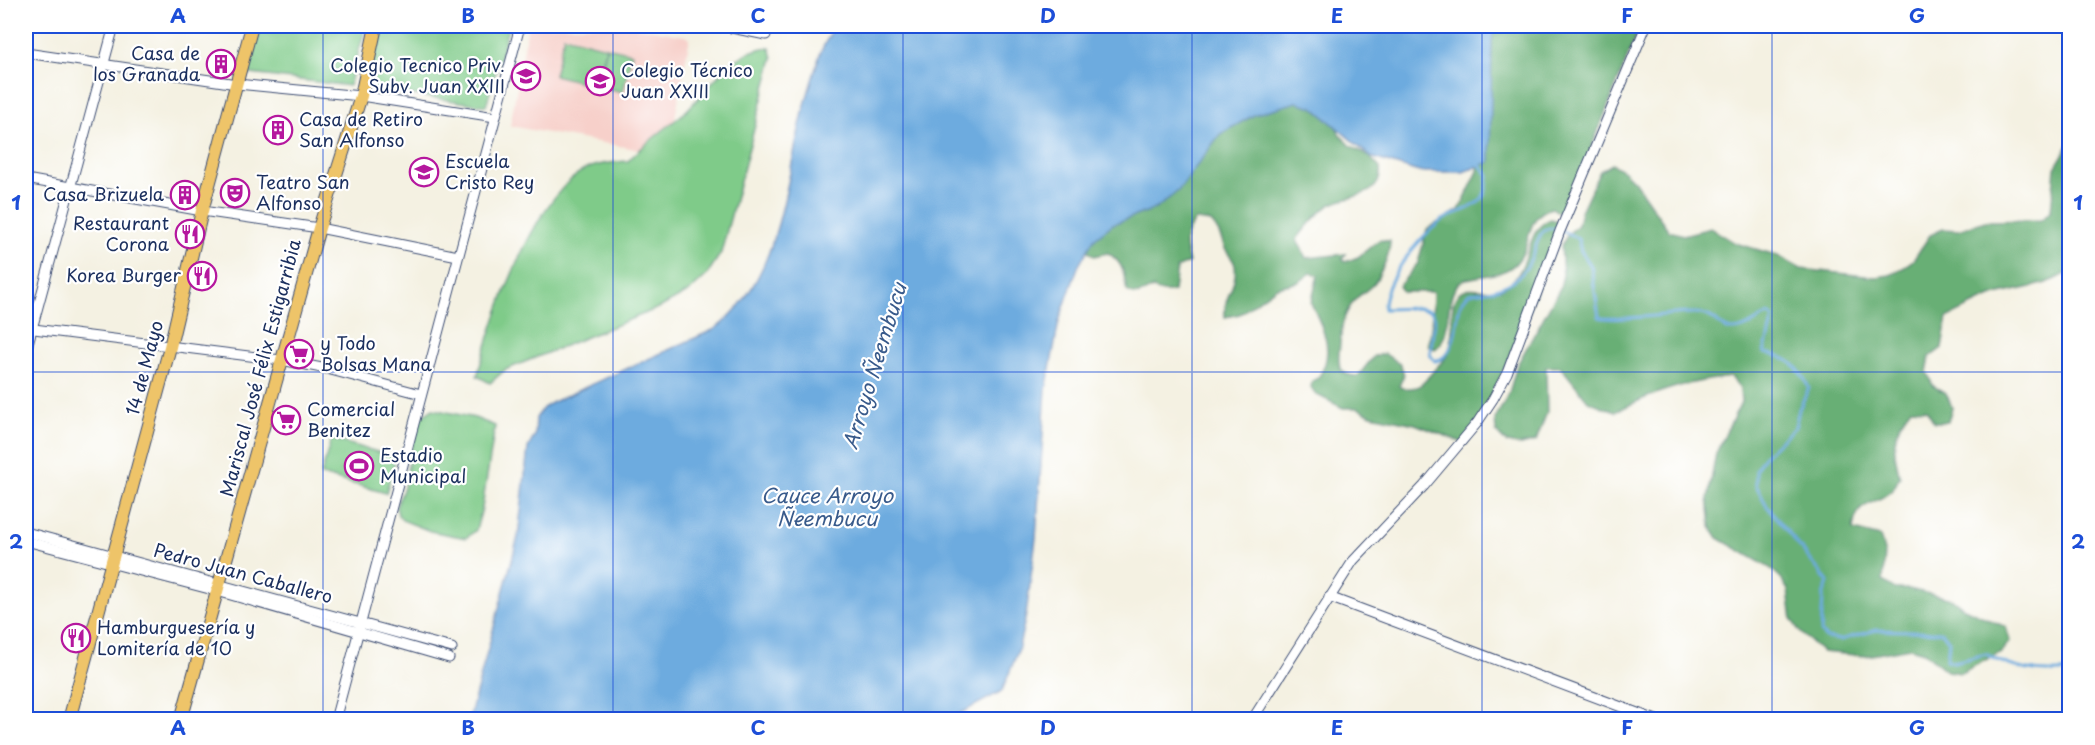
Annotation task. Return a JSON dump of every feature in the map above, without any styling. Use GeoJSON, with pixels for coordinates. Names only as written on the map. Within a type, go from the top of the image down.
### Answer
{"type":"FeatureCollection","features":[{"type":"Feature","properties":{"kind":"main road","name":"14 de Mayo"},"geometry":{"type":"LineString","coordinates":[[69,720],[170,347],[202,211],[252,26]]}},
{"type":"Feature","properties":{"kind":"main road","name":"Mariscal José Félix Estigarribia"},"geometry":{"type":"LineString","coordinates":[[181,720],[319,228],[361,96],[376,26]]}},
{"type":"Feature","properties":{"kind":"street"},"geometry":{"type":"LineString","coordinates":[[26,351],[29,328],[114,26]]}},
{"type":"Feature","properties":{"kind":"street"},"geometry":{"type":"LineString","coordinates":[[335,720],[520,26]]}},
{"type":"Feature","properties":{"kind":"street"},"geometry":{"type":"LineString","coordinates":[[722,26],[766,35]]}},
{"type":"Feature","properties":{"kind":"street"},"geometry":{"type":"LineString","coordinates":[[1252,720],[1353,561],[1424,486],[1477,423],[1493,399],[1507,373],[1560,231],[1646,26]]}},
{"type":"Feature","properties":{"kind":"street"},"geometry":{"type":"LineString","coordinates":[[26,52],[237,84],[361,96],[495,117]]}},
{"type":"Feature","properties":{"kind":"street"},"geometry":{"type":"LineString","coordinates":[[26,179],[202,211],[319,228],[458,256]]}},
{"type":"Feature","properties":{"kind":"street"},"geometry":{"type":"LineString","coordinates":[[29,328],[281,360],[327,369],[421,394]]}},
{"type":"Feature","properties":{"kind":"street","name":"Pedro Juan Caballero"},"geometry":{"type":"LineString","coordinates":[[26,532],[112,559],[451,653]]}},
{"type":"Feature","properties":{"kind":"street","name":"Pedro Juan Caballero"},"geometry":{"type":"LineString","coordinates":[[26,541],[112,559]]}},
{"type":"Feature","properties":{"kind":"street"},"geometry":{"type":"LineString","coordinates":[[1329,597],[1656,720]]}},
{"type":"Feature","properties":{"kind":"shaded area","name":"Colegio Técnico Juan XXIII"},"geometry":{"type":"Polygon","coordinates":[[[528,26],[630,26],[690,37],[668,155],[510,126],[528,26]]]}},
{"type":"Feature","properties":{"kind":"green space"},"geometry":{"type":"Polygon","coordinates":[[[255,26],[366,26],[349,86],[243,73],[255,26]]]}},
{"type":"Feature","properties":{"kind":"green space"},"geometry":{"type":"Polygon","coordinates":[[[379,26],[509,26],[486,106],[363,87],[379,26]]]}},
{"type":"Feature","properties":{"kind":"green space"},"geometry":{"type":"Polygon","coordinates":[[[1492,26],[1640,26],[1564,216],[1552,208],[1543,212],[1533,224],[1522,256],[1516,263],[1502,272],[1468,279],[1457,285],[1450,301],[1444,337],[1435,349],[1428,345],[1432,324],[1433,292],[1403,292],[1399,286],[1418,263],[1427,229],[1459,210],[1478,171],[1492,26]]]}},
{"type":"Feature","properties":{"kind":"green space"},"geometry":{"type":"Polygon","coordinates":[[[564,36],[606,47],[597,86],[554,75],[564,36]]]}},
{"type":"Feature","properties":{"kind":"green space"},"geometry":{"type":"Polygon","coordinates":[[[607,47],[632,53],[623,92],[598,86],[607,47]]]}},
{"type":"Feature","properties":{"kind":"green space"},"geometry":{"type":"Polygon","coordinates":[[[770,47],[773,58],[721,253],[706,276],[690,291],[661,307],[505,370],[490,383],[477,376],[515,266],[544,212],[561,190],[579,173],[590,167],[628,161],[684,113],[732,63],[743,55],[770,47]]]}},
{"type":"Feature","properties":{"kind":"green space"},"geometry":{"type":"Polygon","coordinates":[[[1301,96],[1335,124],[1340,135],[1351,146],[1370,157],[1380,168],[1379,178],[1371,190],[1325,208],[1297,239],[1306,258],[1346,254],[1342,259],[1345,262],[1358,257],[1379,240],[1390,241],[1384,265],[1375,282],[1354,301],[1345,317],[1341,332],[1339,361],[1345,373],[1358,376],[1374,356],[1385,354],[1401,365],[1404,375],[1399,386],[1409,388],[1419,386],[1448,354],[1452,337],[1453,306],[1459,293],[1468,289],[1498,290],[1503,288],[1520,272],[1531,241],[1542,224],[1551,219],[1562,222],[1522,330],[1482,419],[1466,444],[1415,424],[1371,415],[1358,408],[1343,408],[1315,394],[1311,388],[1312,381],[1318,378],[1323,369],[1327,350],[1320,322],[1311,303],[1318,275],[1311,273],[1299,282],[1277,287],[1240,314],[1225,317],[1235,266],[1216,227],[1211,222],[1196,220],[1186,235],[1185,244],[1189,262],[1177,268],[1174,291],[1171,292],[1160,292],[1153,288],[1140,294],[1127,291],[1124,274],[1114,257],[1108,253],[1094,256],[1083,247],[1206,130],[1301,96]]]}},
{"type":"Feature","properties":{"kind":"green space"},"geometry":{"type":"Polygon","coordinates":[[[2069,144],[2070,268],[2055,279],[2034,287],[1991,297],[1947,318],[1942,348],[1930,357],[1927,372],[1933,386],[1946,393],[1952,407],[1948,422],[1934,422],[1926,409],[1911,408],[1900,425],[1895,441],[1900,477],[1892,490],[1862,508],[1855,520],[1853,530],[1880,537],[1885,551],[1883,581],[1895,589],[1909,589],[1952,599],[1964,608],[2006,627],[2010,641],[2001,652],[1961,673],[1947,671],[1924,652],[1910,648],[1866,656],[1822,652],[1800,632],[1792,620],[1788,590],[1780,577],[1770,568],[1718,538],[1711,527],[1708,498],[1716,453],[1741,402],[1740,388],[1731,377],[1671,388],[1615,412],[1588,401],[1561,367],[1546,367],[1547,412],[1536,441],[1521,445],[1507,443],[1496,432],[1495,419],[1509,393],[1517,365],[1560,288],[1563,275],[1561,246],[1568,234],[1578,225],[1581,211],[1600,171],[1612,164],[1624,171],[1635,182],[1669,231],[1683,235],[1711,228],[1735,243],[1776,255],[1801,269],[1875,277],[1890,275],[1903,268],[1914,259],[1930,235],[1943,229],[1958,230],[1985,221],[2041,220],[2051,211],[2055,168],[2069,144]]]}},
{"type":"Feature","properties":{"kind":"green space"},"geometry":{"type":"Polygon","coordinates":[[[433,409],[475,418],[495,426],[482,508],[476,530],[466,538],[430,531],[402,520],[398,515],[396,507],[404,487],[412,444],[421,417],[433,409]]]}},
{"type":"Feature","properties":{"kind":"green space","name":"Estadio Municipal"},"geometry":{"type":"Polygon","coordinates":[[[331,439],[396,457],[386,493],[321,475],[331,439]]]}},
{"type":"Feature","properties":{"kind":"water","name":"Cauce Arroyo Ñeembucu"},"geometry":{"type":"Polygon","coordinates":[[[834,26],[1495,26],[1492,40],[1490,162],[1463,172],[1419,172],[1371,157],[1313,107],[1297,102],[1256,114],[1220,134],[1179,190],[1157,208],[1113,224],[1094,239],[1078,267],[1059,321],[1046,390],[1036,538],[1026,615],[1018,651],[1002,691],[950,719],[469,719],[518,537],[528,448],[535,435],[536,418],[543,408],[555,401],[715,329],[736,309],[753,286],[776,232],[808,92],[821,51],[834,26]]]}},
{"type":"Feature","properties":{"kind":"waterway"},"geometry":{"type":"LineString","coordinates":[[1479,164],[1488,175],[1487,187],[1479,202],[1431,229],[1403,261],[1385,298],[1384,309],[1418,308],[1431,311],[1435,318],[1430,355],[1435,361],[1442,358],[1451,346],[1460,306],[1469,293],[1493,290],[1515,280],[1526,268],[1541,233],[1553,228],[1578,239],[1581,251],[1591,266],[1599,317],[1692,313],[1712,318],[1727,329],[1737,330],[1770,314],[1773,318],[1764,353],[1780,356],[1792,363],[1801,373],[1809,388],[1799,409],[1795,427],[1765,455],[1756,469],[1756,485],[1767,506],[1828,582],[1823,596],[1821,632],[1826,638],[1840,640],[1876,630],[1942,632],[1949,641],[1947,660],[1954,662],[1986,654],[2005,664],[2026,670],[2070,671]]}},
{"type":"Feature","properties":{"kind":"place","name":"Casa de los Granada"},"geometry":{"type":"Point","coordinates":[221,64]}},
{"type":"Feature","properties":{"kind":"place","name":"Colegio Tecnico Priv. Subv. Juan XXIII"},"geometry":{"type":"Point","coordinates":[526,76]}},
{"type":"Feature","properties":{"kind":"place","name":"Colegio Técnico Juan XXIII"},"geometry":{"type":"Point","coordinates":[600,81]}},
{"type":"Feature","properties":{"kind":"place","name":"Casa de Retiro San Alfonso"},"geometry":{"type":"Point","coordinates":[278,130]}},
{"type":"Feature","properties":{"kind":"place","name":"Escuela Cristo Rey"},"geometry":{"type":"Point","coordinates":[424,172]}},
{"type":"Feature","properties":{"kind":"place","name":"Teatro San Alfonso"},"geometry":{"type":"Point","coordinates":[235,193]}},
{"type":"Feature","properties":{"kind":"place","name":"Casa Brizuela"},"geometry":{"type":"Point","coordinates":[185,195]}},
{"type":"Feature","properties":{"kind":"place","name":"Restaurant Corona"},"geometry":{"type":"Point","coordinates":[190,234]}},
{"type":"Feature","properties":{"kind":"place","name":"Korea Burger"},"geometry":{"type":"Point","coordinates":[202,276]}},
{"type":"Feature","properties":{"kind":"place","name":"y Todo Bolsas Mana"},"geometry":{"type":"Point","coordinates":[299,354]}},
{"type":"Feature","properties":{"kind":"place","name":"Comercial Benitez"},"geometry":{"type":"Point","coordinates":[286,420]}},
{"type":"Feature","properties":{"kind":"place","name":"Estadio Municipal"},"geometry":{"type":"Point","coordinates":[359,466]}},
{"type":"Feature","properties":{"kind":"place","name":"Hamburguesería y Lomitería de 10"},"geometry":{"type":"Point","coordinates":[76,638]}},
{"type":"Feature","properties":{"kind":"water label","name":"Arroyo Ñeembucu"},"geometry":{"type":"Point","coordinates":[875,366]}}]}
